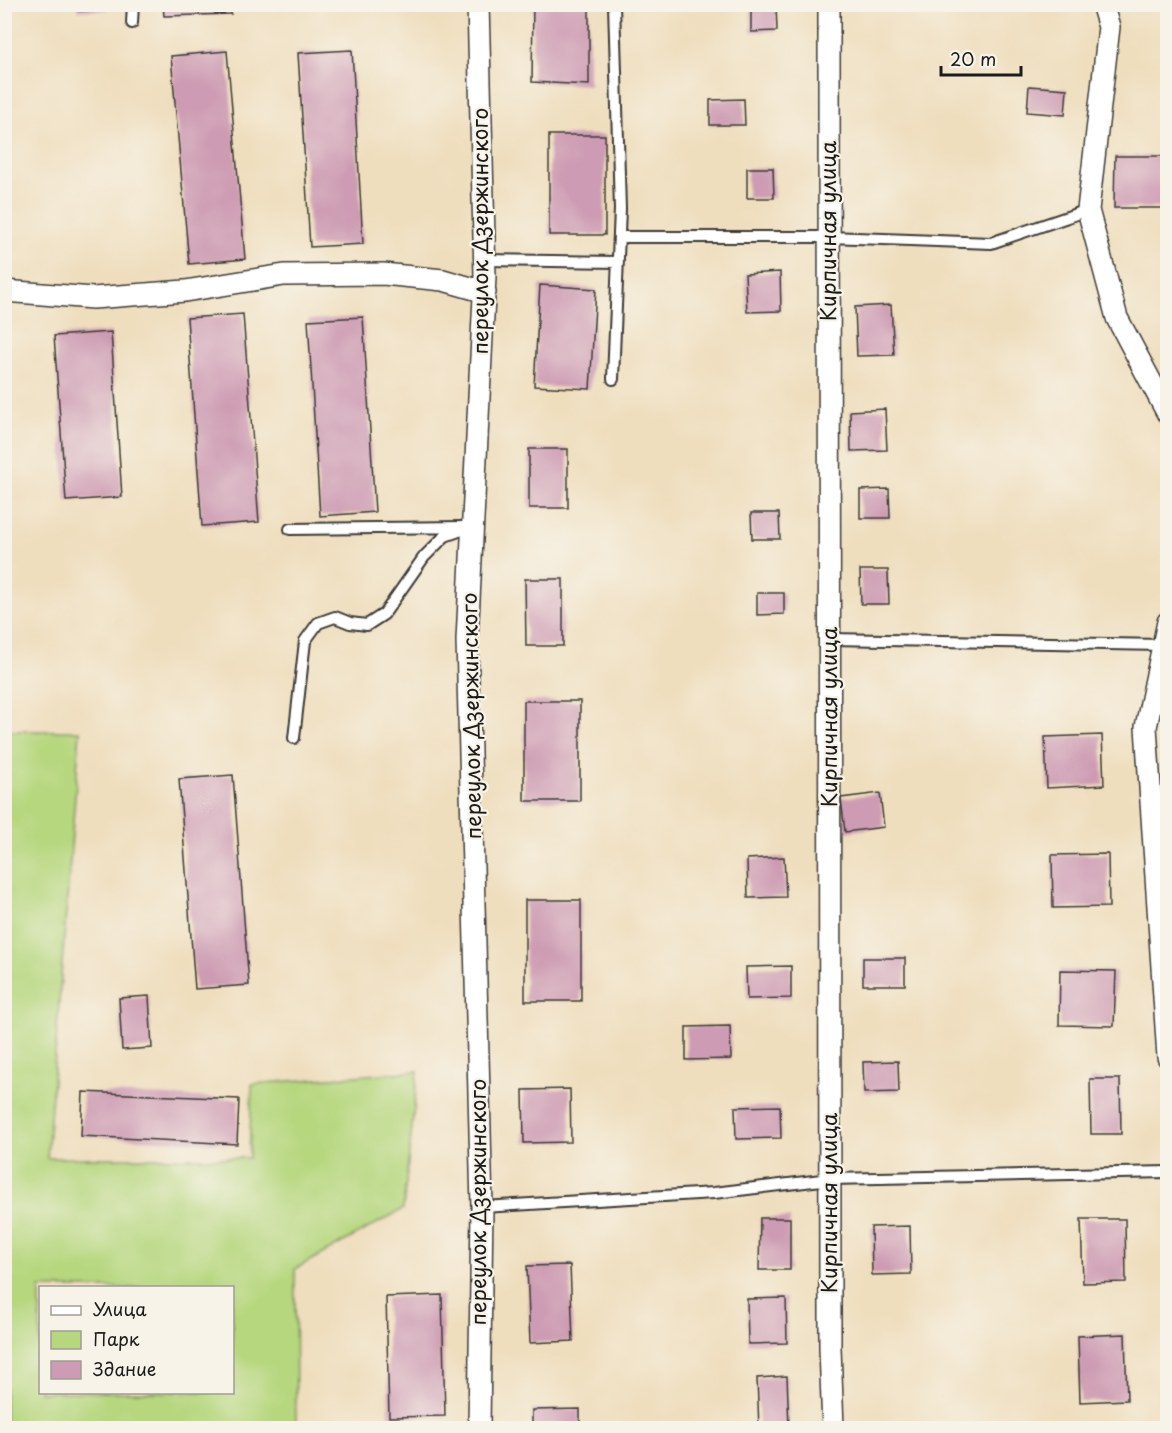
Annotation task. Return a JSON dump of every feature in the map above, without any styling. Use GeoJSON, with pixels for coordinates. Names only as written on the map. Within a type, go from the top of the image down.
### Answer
{"type":"FeatureCollection","features":[{"type":"Feature","properties":{"kind":"street","name":"переулок Дзержинского"},"geometry":{"type":"LineString","coordinates":[[478,4],[485,260],[467,640],[482,1207],[478,1428]]}},
{"type":"Feature","properties":{"kind":"street","name":"Кирпичная улица"},"geometry":{"type":"LineString","coordinates":[[829,4],[830,1348],[833,1428]]}},
{"type":"Feature","properties":{"kind":"street"},"geometry":{"type":"LineString","coordinates":[[1102,4],[1108,27],[1088,210],[1117,318],[1167,414]]}},
{"type":"Feature","properties":{"kind":"street"},"geometry":{"type":"LineString","coordinates":[[4,291],[93,298],[185,291],[284,275],[383,274],[443,280],[484,292]]}},
{"type":"Feature","properties":{"kind":"street"},"geometry":{"type":"LineString","coordinates":[[1167,622],[1146,727],[1167,1057]]}},
{"type":"Feature","properties":{"kind":"lane"},"geometry":{"type":"LineString","coordinates":[[132,23],[133,4]]}},
{"type":"Feature","properties":{"kind":"lane"},"geometry":{"type":"LineString","coordinates":[[613,379],[619,237],[614,4]]}},
{"type":"Feature","properties":{"kind":"lane"},"geometry":{"type":"LineString","coordinates":[[619,237],[829,237],[991,243],[1088,210]]}},
{"type":"Feature","properties":{"kind":"lane"},"geometry":{"type":"LineString","coordinates":[[485,260],[618,262]]}},
{"type":"Feature","properties":{"kind":"lane"},"geometry":{"type":"LineString","coordinates":[[290,530],[473,526]]}},
{"type":"Feature","properties":{"kind":"lane"},"geometry":{"type":"LineString","coordinates":[[294,738],[305,641],[318,623],[335,617],[367,626],[384,614],[424,558],[445,537],[473,526]]}},
{"type":"Feature","properties":{"kind":"lane"},"geometry":{"type":"LineString","coordinates":[[830,639],[1163,645]]}},
{"type":"Feature","properties":{"kind":"lane"},"geometry":{"type":"LineString","coordinates":[[482,1207],[714,1193],[830,1179],[1167,1172]]}},
{"type":"Feature","properties":{"kind":"green space"},"geometry":{"type":"Polygon","coordinates":[[[5,731],[80,731],[47,1158],[249,1158],[252,1084],[418,1071],[403,1209],[295,1269],[296,1428],[5,1428],[5,731]]]}},
{"type":"Feature","properties":{"kind":"building"},"geometry":{"type":"Polygon","coordinates":[[[78,4],[107,4],[107,10],[78,11],[78,4]]]}},
{"type":"Feature","properties":{"kind":"building"},"geometry":{"type":"Polygon","coordinates":[[[163,4],[230,4],[231,14],[164,16],[163,4]]]}},
{"type":"Feature","properties":{"kind":"building"},"geometry":{"type":"Polygon","coordinates":[[[533,4],[589,4],[589,85],[532,82],[533,4]]]}},
{"type":"Feature","properties":{"kind":"building"},"geometry":{"type":"Polygon","coordinates":[[[751,4],[776,4],[777,31],[751,32],[751,4]]]}},
{"type":"Feature","properties":{"kind":"building"},"geometry":{"type":"Polygon","coordinates":[[[352,50],[363,244],[310,247],[298,53],[352,50]]]}},
{"type":"Feature","properties":{"kind":"building"},"geometry":{"type":"Polygon","coordinates":[[[227,51],[245,259],[189,264],[171,56],[227,51]]]}},
{"type":"Feature","properties":{"kind":"building"},"geometry":{"type":"Polygon","coordinates":[[[1029,86],[1067,89],[1065,115],[1027,112],[1029,86]]]}},
{"type":"Feature","properties":{"kind":"building"},"geometry":{"type":"Polygon","coordinates":[[[744,99],[745,125],[710,125],[710,100],[744,99]]]}},
{"type":"Feature","properties":{"kind":"building"},"geometry":{"type":"Polygon","coordinates":[[[549,135],[605,135],[605,235],[549,235],[549,135]]]}},
{"type":"Feature","properties":{"kind":"building"},"geometry":{"type":"Polygon","coordinates":[[[1115,156],[1168,156],[1168,208],[1114,208],[1115,156]]]}},
{"type":"Feature","properties":{"kind":"building"},"geometry":{"type":"Polygon","coordinates":[[[747,168],[773,168],[774,198],[747,198],[747,168]]]}},
{"type":"Feature","properties":{"kind":"building"},"geometry":{"type":"Polygon","coordinates":[[[780,272],[781,311],[747,312],[745,274],[780,272]]]}},
{"type":"Feature","properties":{"kind":"building"},"geometry":{"type":"Polygon","coordinates":[[[540,285],[596,289],[590,389],[534,386],[540,285]]]}},
{"type":"Feature","properties":{"kind":"building"},"geometry":{"type":"Polygon","coordinates":[[[891,305],[894,355],[857,356],[855,307],[891,305]]]}},
{"type":"Feature","properties":{"kind":"building"},"geometry":{"type":"Polygon","coordinates":[[[243,314],[259,522],[202,526],[187,318],[243,314]]]}},
{"type":"Feature","properties":{"kind":"building"},"geometry":{"type":"Polygon","coordinates":[[[363,317],[375,512],[320,516],[308,320],[363,317]]]}},
{"type":"Feature","properties":{"kind":"building"},"geometry":{"type":"Polygon","coordinates":[[[111,332],[122,497],[66,501],[54,336],[111,332]]]}},
{"type":"Feature","properties":{"kind":"building"},"geometry":{"type":"Polygon","coordinates":[[[885,409],[887,450],[851,451],[850,411],[885,409]]]}},
{"type":"Feature","properties":{"kind":"building"},"geometry":{"type":"Polygon","coordinates":[[[529,449],[568,449],[568,508],[529,508],[529,449]]]}},
{"type":"Feature","properties":{"kind":"building"},"geometry":{"type":"Polygon","coordinates":[[[889,489],[890,518],[860,518],[860,490],[889,489]]]}},
{"type":"Feature","properties":{"kind":"building"},"geometry":{"type":"Polygon","coordinates":[[[751,513],[779,513],[780,539],[752,539],[751,513]]]}},
{"type":"Feature","properties":{"kind":"building"},"geometry":{"type":"Polygon","coordinates":[[[860,570],[888,570],[889,604],[861,604],[860,570]]]}},
{"type":"Feature","properties":{"kind":"building"},"geometry":{"type":"Polygon","coordinates":[[[525,579],[563,579],[563,646],[526,646],[525,579]]]}},
{"type":"Feature","properties":{"kind":"building"},"geometry":{"type":"Polygon","coordinates":[[[757,593],[784,593],[784,614],[757,615],[757,593]]]}},
{"type":"Feature","properties":{"kind":"building"},"geometry":{"type":"Polygon","coordinates":[[[524,701],[580,701],[580,801],[524,801],[524,701]]]}},
{"type":"Feature","properties":{"kind":"building"},"geometry":{"type":"Polygon","coordinates":[[[1102,735],[1104,785],[1047,788],[1045,737],[1102,735]]]}},
{"type":"Feature","properties":{"kind":"building"},"geometry":{"type":"Polygon","coordinates":[[[233,775],[249,985],[195,989],[179,779],[233,775]]]}},
{"type":"Feature","properties":{"kind":"building"},"geometry":{"type":"Polygon","coordinates":[[[880,793],[884,827],[845,832],[841,798],[880,793]]]}},
{"type":"Feature","properties":{"kind":"building"},"geometry":{"type":"Polygon","coordinates":[[[1108,854],[1109,907],[1053,908],[1052,855],[1108,854]]]}},
{"type":"Feature","properties":{"kind":"building"},"geometry":{"type":"Polygon","coordinates":[[[784,857],[786,897],[748,898],[747,859],[784,857]]]}},
{"type":"Feature","properties":{"kind":"building"},"geometry":{"type":"Polygon","coordinates":[[[525,900],[581,900],[581,1001],[525,1001],[525,900]]]}},
{"type":"Feature","properties":{"kind":"building"},"geometry":{"type":"Polygon","coordinates":[[[863,958],[905,958],[905,985],[863,985],[863,958]]]}},
{"type":"Feature","properties":{"kind":"building"},"geometry":{"type":"Polygon","coordinates":[[[791,966],[791,998],[747,999],[746,967],[791,966]]]}},
{"type":"Feature","properties":{"kind":"building"},"geometry":{"type":"Polygon","coordinates":[[[1060,970],[1116,971],[1114,1026],[1059,1025],[1060,970]]]}},
{"type":"Feature","properties":{"kind":"building"},"geometry":{"type":"Polygon","coordinates":[[[149,996],[152,1048],[122,1050],[119,998],[149,996]]]}},
{"type":"Feature","properties":{"kind":"building"},"geometry":{"type":"Polygon","coordinates":[[[730,1026],[731,1059],[686,1060],[686,1027],[730,1026]]]}},
{"type":"Feature","properties":{"kind":"building"},"geometry":{"type":"Polygon","coordinates":[[[898,1061],[899,1092],[864,1093],[863,1062],[898,1061]]]}},
{"type":"Feature","properties":{"kind":"building"},"geometry":{"type":"Polygon","coordinates":[[[1090,1079],[1120,1079],[1121,1134],[1091,1134],[1090,1079]]]}},
{"type":"Feature","properties":{"kind":"building"},"geometry":{"type":"Polygon","coordinates":[[[570,1089],[571,1142],[524,1143],[523,1090],[570,1089]]]}},
{"type":"Feature","properties":{"kind":"building"},"geometry":{"type":"Polygon","coordinates":[[[83,1092],[239,1099],[237,1144],[81,1136],[83,1092]]]}},
{"type":"Feature","properties":{"kind":"building"},"geometry":{"type":"Polygon","coordinates":[[[780,1106],[781,1138],[736,1139],[735,1107],[780,1106]]]}},
{"type":"Feature","properties":{"kind":"building"},"geometry":{"type":"Polygon","coordinates":[[[760,1218],[790,1218],[790,1270],[759,1270],[760,1218]]]}},
{"type":"Feature","properties":{"kind":"building"},"geometry":{"type":"Polygon","coordinates":[[[1081,1219],[1125,1219],[1126,1282],[1083,1283],[1081,1219]]]}},
{"type":"Feature","properties":{"kind":"building"},"geometry":{"type":"Polygon","coordinates":[[[910,1226],[911,1274],[872,1275],[871,1227],[910,1226]]]}},
{"type":"Feature","properties":{"kind":"building"},"geometry":{"type":"Polygon","coordinates":[[[570,1265],[573,1341],[530,1343],[527,1266],[570,1265]]]}},
{"type":"Feature","properties":{"kind":"building"},"geometry":{"type":"Polygon","coordinates":[[[442,1295],[445,1416],[389,1417],[386,1297],[442,1295]]]}},
{"type":"Feature","properties":{"kind":"building"},"geometry":{"type":"Polygon","coordinates":[[[786,1298],[787,1343],[748,1344],[747,1299],[786,1298]]]}},
{"type":"Feature","properties":{"kind":"building"},"geometry":{"type":"Polygon","coordinates":[[[1125,1334],[1127,1400],[1080,1402],[1078,1336],[1125,1334]]]}},
{"type":"Feature","properties":{"kind":"building"},"geometry":{"type":"Polygon","coordinates":[[[787,1376],[789,1428],[759,1428],[757,1378],[787,1376]]]}},
{"type":"Feature","properties":{"kind":"building"},"geometry":{"type":"Polygon","coordinates":[[[580,1409],[580,1428],[532,1428],[532,1410],[580,1409]]]}}]}
